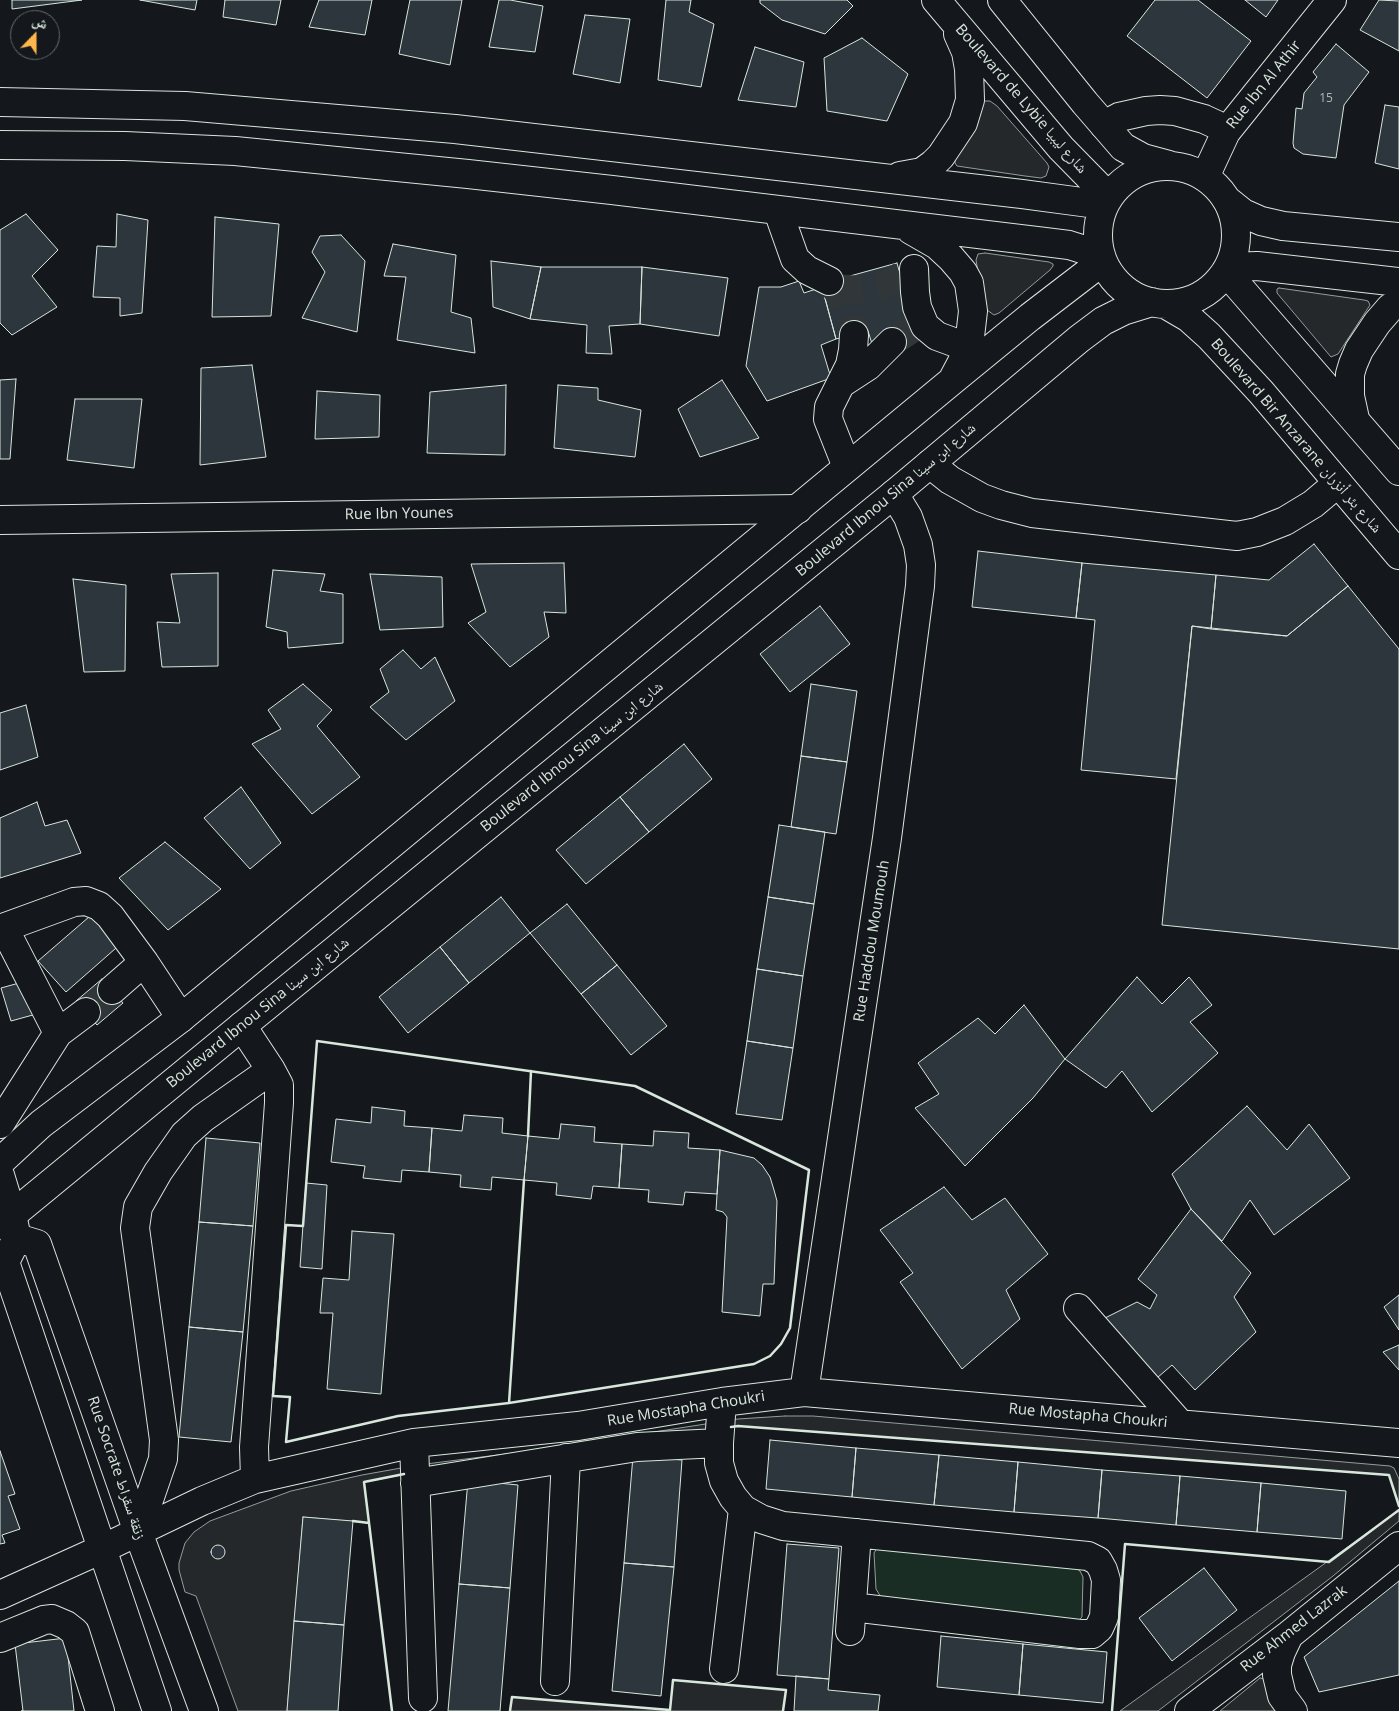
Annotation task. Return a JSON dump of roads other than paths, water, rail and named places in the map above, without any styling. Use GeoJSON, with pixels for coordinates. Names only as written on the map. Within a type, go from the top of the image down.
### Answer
{"type":"FeatureCollection","features":[{"type":"Feature","properties":{"kind":"main road"},"geometry":{"type":"LineString","coordinates":[[1002,0],[1123,148],[1143,158],[1185,167],[1205,177],[1219,188],[1228,201],[1235,218],[1237,232],[1235,250],[1228,269],[1212,288],[1197,298],[1184,302],[1159,303],[1138,298],[1113,278],[1102,258],[1098,243],[1098,230],[1106,201],[1119,184],[1137,172],[1150,167],[1170,165]]}},
{"type":"Feature","properties":{"kind":"main road","name":"Rue Ibn Al Athir"},"geometry":{"type":"LineString","coordinates":[[1205,177],[1226,132],[1332,0]]}},
{"type":"Feature","properties":{"kind":"main road"},"geometry":{"type":"LineString","coordinates":[[885,178],[922,172],[941,156],[963,123],[970,100],[969,69],[966,52],[944,10]]}},
{"type":"Feature","properties":{"kind":"main road","name":"Boulevard de Lybie شارع ليبيا"},"geometry":{"type":"LineString","coordinates":[[944,10],[1106,201]]}},
{"type":"Feature","properties":{"kind":"main road"},"geometry":{"type":"LineString","coordinates":[[0,102],[185,106],[324,117],[456,129],[1106,201]]}},
{"type":"Feature","properties":{"kind":"main road"},"geometry":{"type":"LineString","coordinates":[[1104,125],[1119,117],[1160,110],[1197,117],[1217,124],[1226,132]]}},
{"type":"Feature","properties":{"kind":"main road"},"geometry":{"type":"LineString","coordinates":[[0,145],[125,146],[235,151],[602,189],[1069,245],[1102,258]]}},
{"type":"Feature","properties":{"kind":"main road"},"geometry":{"type":"LineString","coordinates":[[1228,201],[1244,213],[1261,221],[1283,226],[1399,237]]}},
{"type":"Feature","properties":{"kind":"main road"},"geometry":{"type":"LineString","coordinates":[[778,211],[795,259],[807,270],[829,281]]}},
{"type":"Feature","properties":{"kind":"main road"},"geometry":{"type":"LineString","coordinates":[[906,226],[939,247],[963,272],[968,283],[973,311],[967,347],[953,380]]}},
{"type":"Feature","properties":{"kind":"main road"},"geometry":{"type":"LineString","coordinates":[[939,247],[925,262],[907,272],[915,292],[920,326],[937,336],[967,347]]}},
{"type":"Feature","properties":{"kind":"main road"},"geometry":{"type":"LineString","coordinates":[[0,1162],[41,1124],[180,1018],[1102,258]]}},
{"type":"Feature","properties":{"kind":"main road"},"geometry":{"type":"LineString","coordinates":[[1228,269],[1257,266],[1399,282]]}},
{"type":"Feature","properties":{"kind":"main road"},"geometry":{"type":"LineString","coordinates":[[1228,269],[1285,341],[1399,471]]}},
{"type":"Feature","properties":{"kind":"main road"},"geometry":{"type":"LineString","coordinates":[[1355,419],[1350,396],[1350,374],[1353,364],[1359,350],[1377,322],[1390,308],[1399,302]]}},
{"type":"Feature","properties":{"kind":"main road","name":"Boulevard Ibnou Sina شارع ابن سينا"},"geometry":{"type":"LineString","coordinates":[[10,1226],[242,1026],[894,494],[1060,354],[1103,320],[1123,311],[1159,303]]}},
{"type":"Feature","properties":{"kind":"main road","name":"Boulevard Bir Anzarane شارع بئر أنزران"},"geometry":{"type":"LineString","coordinates":[[1159,303],[1189,318],[1209,336],[1261,392],[1399,555]]}},
{"type":"Feature","properties":{"kind":"main road"},"geometry":{"type":"LineString","coordinates":[[847,467],[828,419],[829,407],[850,365],[854,335]]}},
{"type":"Feature","properties":{"kind":"main road"},"geometry":{"type":"LineString","coordinates":[[842,383],[868,366],[892,342]]}},
{"type":"Feature","properties":{"kind":"main road"},"geometry":{"type":"LineString","coordinates":[[930,464],[950,480],[982,498],[1032,513],[1237,536],[1257,532],[1285,521],[1313,504],[1338,483]]}},
{"type":"Feature","properties":{"kind":"main road","name":"Rue Haddou Moumouh"},"geometry":{"type":"LineString","coordinates":[[804,1392],[886,848],[920,586],[921,565],[918,545],[908,517],[894,494]]}},
{"type":"Feature","properties":{"kind":"main road","name":"Rue Ibn Younes"},"geometry":{"type":"LineString","coordinates":[[0,520],[798,509]]}},
{"type":"Feature","properties":{"kind":"main road"},"geometry":{"type":"LineString","coordinates":[[58,1032],[2,928],[74,902],[86,901],[99,906],[110,916],[144,962],[180,1018]]}},
{"type":"Feature","properties":{"kind":"main road"},"geometry":{"type":"LineString","coordinates":[[112,990],[144,962]]}},
{"type":"Feature","properties":{"kind":"main road"},"geometry":{"type":"LineString","coordinates":[[0,1124],[58,1032],[86,1012]]}},
{"type":"Feature","properties":{"kind":"main road"},"geometry":{"type":"LineString","coordinates":[[242,1026],[279,1085],[254,1448],[255,1480]]}},
{"type":"Feature","properties":{"kind":"main road"},"geometry":{"type":"LineString","coordinates":[[138,1532],[163,1459],[164,1440],[135,1228],[138,1207],[158,1172],[184,1135],[203,1118],[271,1070]]}},
{"type":"Feature","properties":{"kind":"main road"},"geometry":{"type":"LineString","coordinates":[[0,1175],[10,1226],[5,1262],[156,1711]]}},
{"type":"Feature","properties":{"kind":"main road","name":"Rue Socrate زنقة سقراط"},"geometry":{"type":"LineString","coordinates":[[10,1226],[37,1244],[138,1532],[204,1711]]}},
{"type":"Feature","properties":{"kind":"main road"},"geometry":{"type":"LineString","coordinates":[[1078,1308],[1180,1424]]}},
{"type":"Feature","properties":{"kind":"main road","name":"Rue Mostapha Choukri"},"geometry":{"type":"LineString","coordinates":[[0,1595],[202,1501],[255,1480],[414,1443],[578,1426],[722,1402],[804,1392],[1399,1443]]}},
{"type":"Feature","properties":{"kind":"main road"},"geometry":{"type":"LineString","coordinates":[[722,1402],[719,1463],[724,1481],[733,1497],[743,1509],[761,1519],[783,1526],[857,1533],[1088,1556],[1098,1561],[1106,1580],[1104,1617],[1099,1628],[1092,1634],[851,1619],[857,1533]]}},
{"type":"Feature","properties":{"kind":"main road"},"geometry":{"type":"LineString","coordinates":[[414,1443],[424,1698]]}},
{"type":"Feature","properties":{"kind":"main road"},"geometry":{"type":"LineString","coordinates":[[415,1483],[637,1446],[719,1443]]}},
{"type":"Feature","properties":{"kind":"main road"},"geometry":{"type":"LineString","coordinates":[[555,1681],[566,1458]]}},
{"type":"Feature","properties":{"kind":"main road"},"geometry":{"type":"LineString","coordinates":[[724,1669],[743,1509]]}},
{"type":"Feature","properties":{"kind":"main road","name":"Rue Ahmed Lazrak"},"geometry":{"type":"LineString","coordinates":[[1189,1711],[1399,1546]]}},
{"type":"Feature","properties":{"kind":"main road"},"geometry":{"type":"LineString","coordinates":[[0,1638],[44,1620],[52,1619],[66,1625],[75,1632],[100,1711]]}},
{"type":"Feature","properties":{"kind":"main road"},"geometry":{"type":"LineString","coordinates":[[1289,1634],[1279,1658],[1277,1675],[1282,1696],[1293,1711]]}},
{"type":"Feature","properties":{"kind":"tunnel"},"geometry":{"type":"LineString","coordinates":[[835,288],[869,289],[882,286],[901,276]]}},
{"type":"Feature","properties":{"kind":"tunnel"},"geometry":{"type":"LineString","coordinates":[[829,281],[849,309],[854,335]]}},
{"type":"Feature","properties":{"kind":"tunnel"},"geometry":{"type":"LineString","coordinates":[[892,342],[915,327]]}},
{"type":"Feature","properties":{"kind":"tunnel"},"geometry":{"type":"LineString","coordinates":[[86,1012],[112,990]]}}]}
